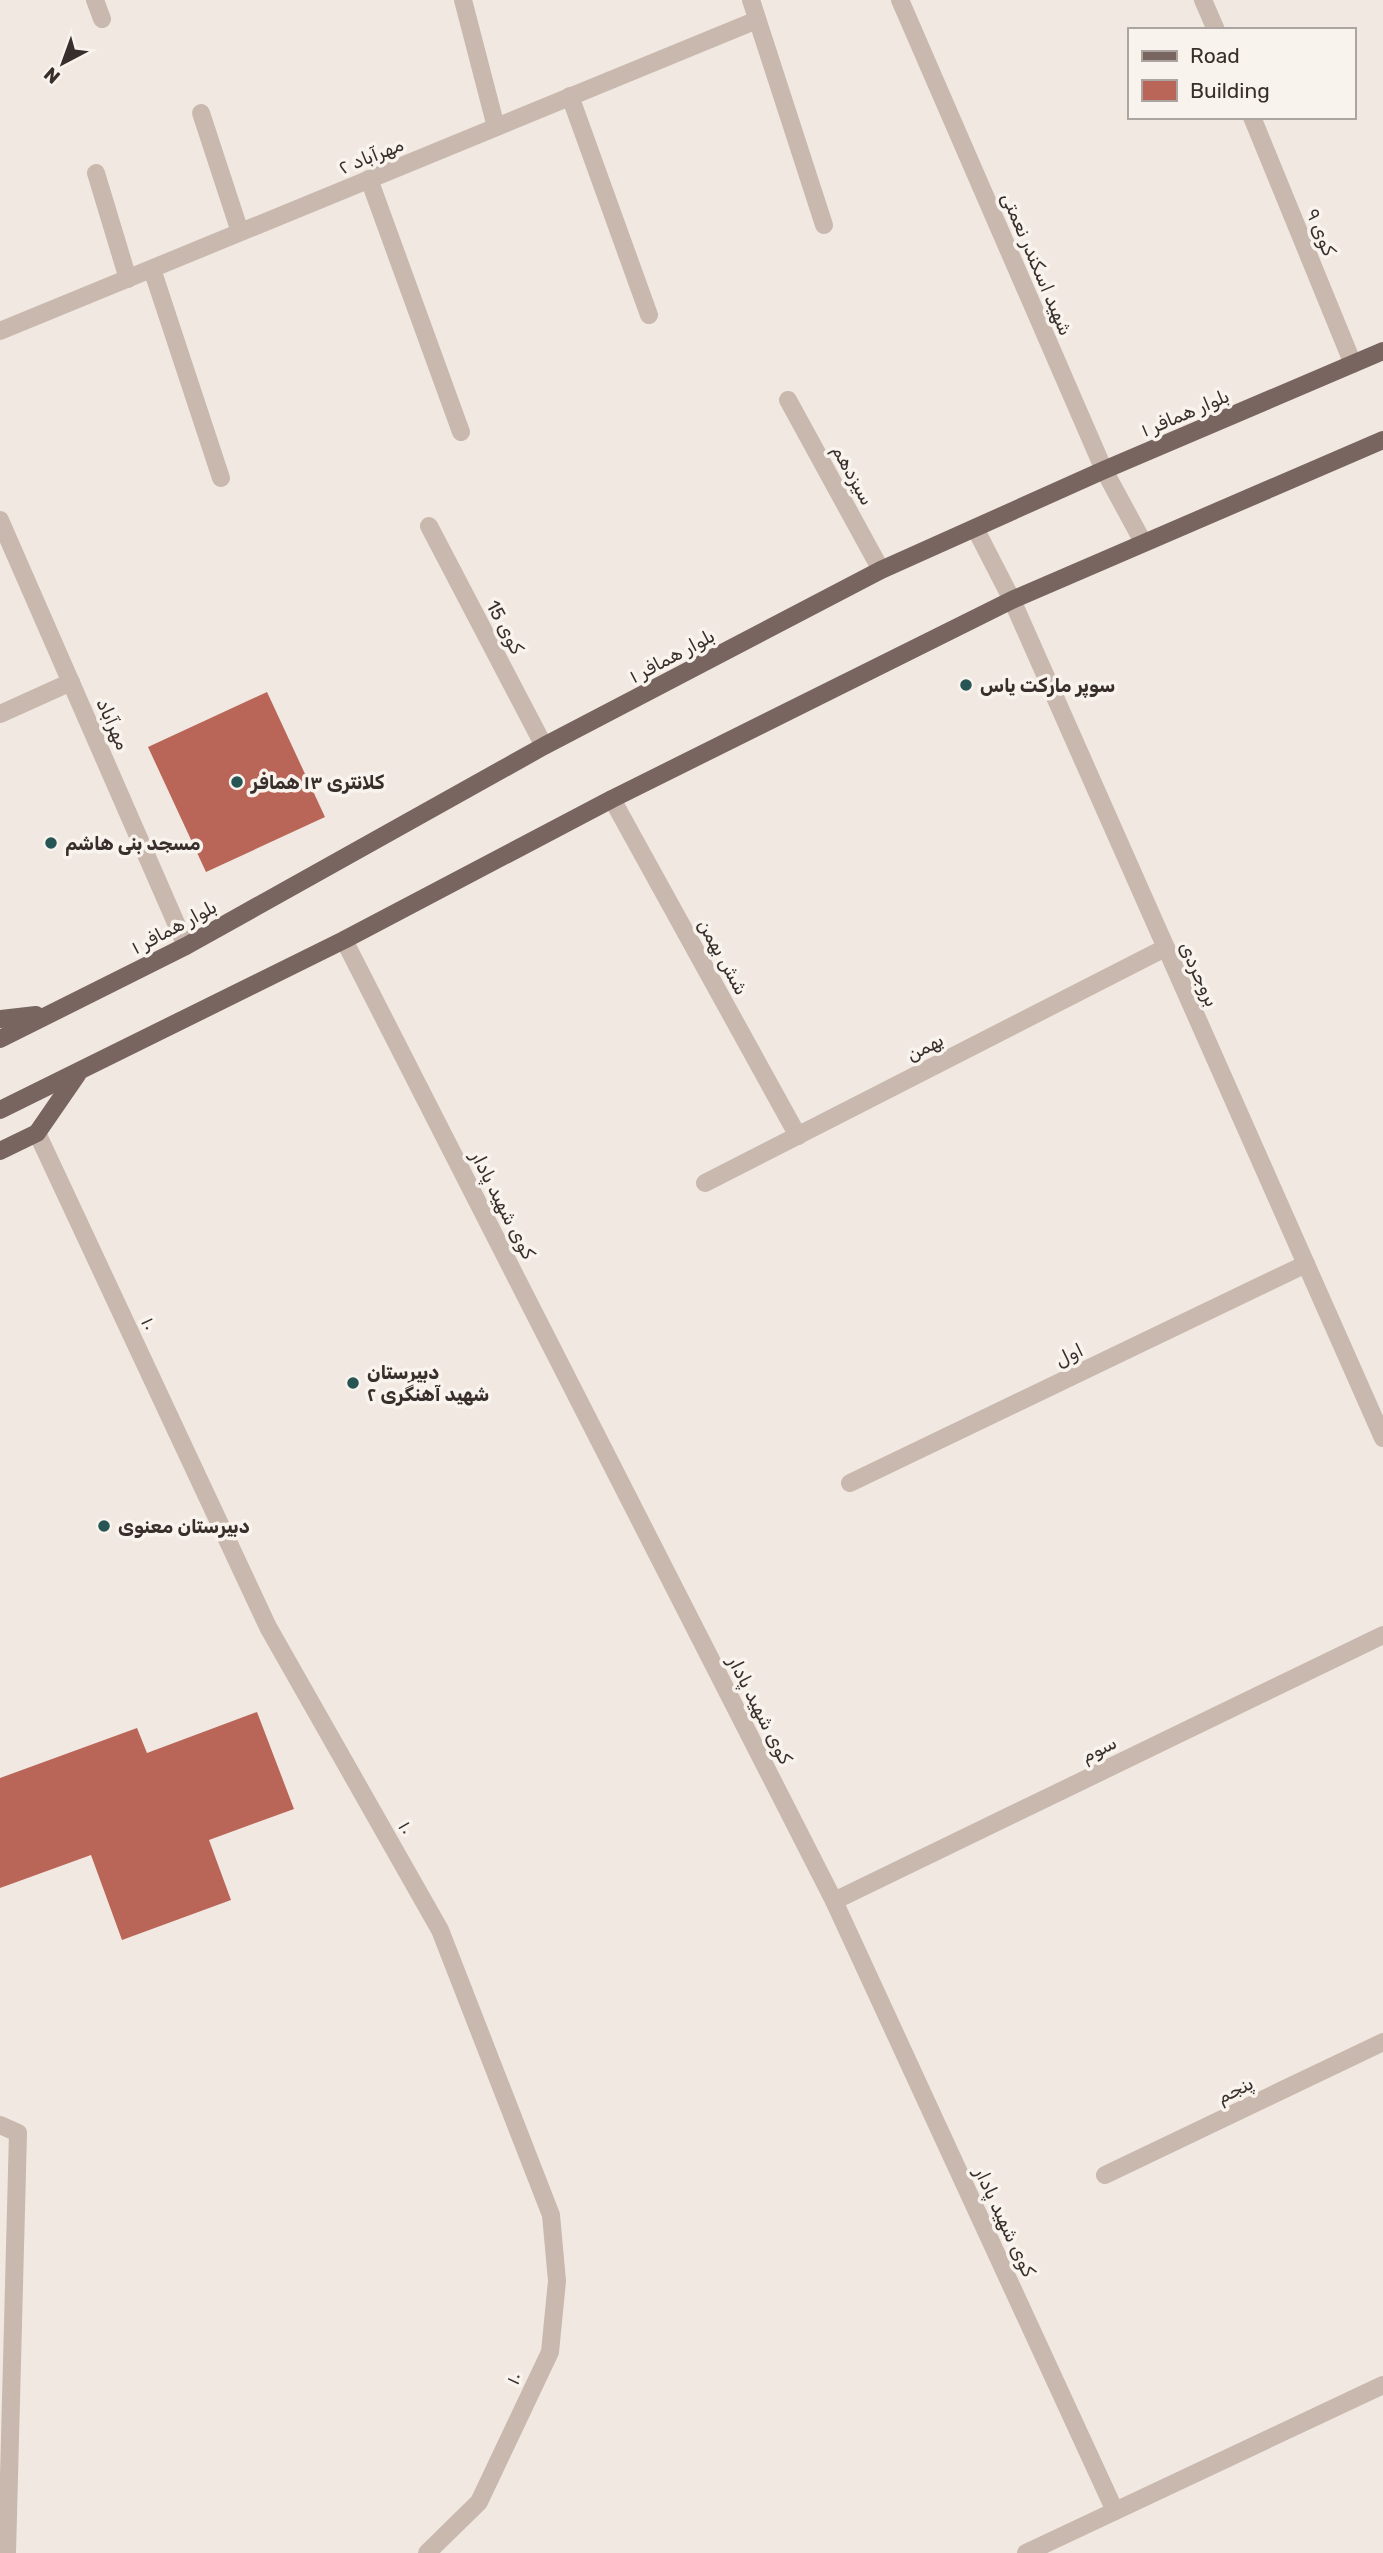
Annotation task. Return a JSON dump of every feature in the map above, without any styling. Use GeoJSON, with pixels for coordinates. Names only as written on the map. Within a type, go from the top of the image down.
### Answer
{"type":"FeatureCollection","features":[{"type":"Feature","properties":{"kind":"main road","name":"بلوار همافر ۱"},"geometry":{"type":"LineString","coordinates":[[0,1039],[186,946],[544,746],[881,570],[1104,470],[1383,351]]}},
{"type":"Feature","properties":{"kind":"main road"},"geometry":{"type":"LineString","coordinates":[[0,1110],[344,940],[612,799],[1012,600],[1383,440]]}},
{"type":"Feature","properties":{"kind":"main road"},"geometry":{"type":"LineString","coordinates":[[0,1019],[46,1014]]}},
{"type":"Feature","properties":{"kind":"main road"},"geometry":{"type":"LineString","coordinates":[[0,1151],[37,1133],[79,1073]]}},
{"type":"Feature","properties":{"kind":"street"},"geometry":{"type":"LineString","coordinates":[[95,0],[102,19]]}},
{"type":"Feature","properties":{"kind":"street"},"geometry":{"type":"LineString","coordinates":[[463,0],[496,127]]}},
{"type":"Feature","properties":{"kind":"street"},"geometry":{"type":"LineString","coordinates":[[751,0],[824,225]]}},
{"type":"Feature","properties":{"kind":"street","name":"شهید اسکندر نعمتی"},"geometry":{"type":"LineString","coordinates":[[900,0],[1104,470],[1143,542]]}},
{"type":"Feature","properties":{"kind":"street"},"geometry":{"type":"LineString","coordinates":[[1203,0],[1215,28]]}},
{"type":"Feature","properties":{"kind":"street","name":"مهرآباد ۲"},"geometry":{"type":"LineString","coordinates":[[0,331],[757,20]]}},
{"type":"Feature","properties":{"kind":"street"},"geometry":{"type":"LineString","coordinates":[[570,96],[649,315]]}},
{"type":"Feature","properties":{"kind":"street"},"geometry":{"type":"LineString","coordinates":[[201,113],[240,232]]}},
{"type":"Feature","properties":{"kind":"street","name":"کوی ۹"},"geometry":{"type":"LineString","coordinates":[[1253,119],[1353,364]]}},
{"type":"Feature","properties":{"kind":"street"},"geometry":{"type":"LineString","coordinates":[[96,173],[128,279]]}},
{"type":"Feature","properties":{"kind":"street"},"geometry":{"type":"LineString","coordinates":[[369,179],[461,432]]}},
{"type":"Feature","properties":{"kind":"street"},"geometry":{"type":"LineString","coordinates":[[152,269],[221,478]]}},
{"type":"Feature","properties":{"kind":"street","name":"سیزدهم"},"geometry":{"type":"LineString","coordinates":[[788,400],[881,570]]}},
{"type":"Feature","properties":{"kind":"street","name":"مهرآباد"},"geometry":{"type":"LineString","coordinates":[[0,520],[186,946]]}},
{"type":"Feature","properties":{"kind":"street","name":"کوی 15"},"geometry":{"type":"LineString","coordinates":[[429,526],[544,746]]}},
{"type":"Feature","properties":{"kind":"street","name":"بروجردی"},"geometry":{"type":"LineString","coordinates":[[975,528],[1012,600],[1383,1438]]}},
{"type":"Feature","properties":{"kind":"street"},"geometry":{"type":"LineString","coordinates":[[0,714],[71,682]]}},
{"type":"Feature","properties":{"kind":"street","name":"شش بهمن"},"geometry":{"type":"LineString","coordinates":[[612,799],[798,1136]]}},
{"type":"Feature","properties":{"kind":"street","name":"کوی شهید پادار"},"geometry":{"type":"LineString","coordinates":[[344,940],[834,1901],[1115,2511]]}},
{"type":"Feature","properties":{"kind":"street","name":"بهمن"},"geometry":{"type":"LineString","coordinates":[[705,1183],[1165,948]]}},
{"type":"Feature","properties":{"kind":"street","name":"۱۰"},"geometry":{"type":"LineString","coordinates":[[37,1133],[268,1627],[440,1930],[551,2216],[557,2281],[550,2352],[479,2502],[427,2553]]}},
{"type":"Feature","properties":{"kind":"street","name":"اول"},"geometry":{"type":"LineString","coordinates":[[850,1483],[1306,1264]]}},
{"type":"Feature","properties":{"kind":"street","name":"سوم"},"geometry":{"type":"LineString","coordinates":[[834,1901],[1383,1635]]}},
{"type":"Feature","properties":{"kind":"street","name":"پنجم"},"geometry":{"type":"LineString","coordinates":[[1105,2175],[1383,2042]]}},
{"type":"Feature","properties":{"kind":"street"},"geometry":{"type":"LineString","coordinates":[[0,2125],[18,2133],[7,2553]]}},
{"type":"Feature","properties":{"kind":"street"},"geometry":{"type":"LineString","coordinates":[[1026,2553],[1383,2385]]}},
{"type":"Feature","properties":{"kind":"building","name":"کلانتری ۱۳ همافر"},"geometry":{"type":"Polygon","coordinates":[[[267,692],[325,817],[206,872],[148,747],[267,692]]]}},
{"type":"Feature","properties":{"kind":"building"},"geometry":{"type":"Polygon","coordinates":[[[257,1712],[294,1809],[209,1840],[231,1900],[122,1940],[91,1855],[0,1888],[0,1778],[137,1728],[147,1753],[257,1712]]]}},
{"type":"Feature","properties":{"kind":"place","name":"سوپر مارکت یاس"},"geometry":{"type":"Point","coordinates":[966,685]}},
{"type":"Feature","properties":{"kind":"place","name":"کلانتری ۱۳ همافر"},"geometry":{"type":"Point","coordinates":[237,782]}},
{"type":"Feature","properties":{"kind":"place","name":"مسجد بنی هاشم"},"geometry":{"type":"Point","coordinates":[51,843]}},
{"type":"Feature","properties":{"kind":"place","name":"دبیرستان شهید آهنگری ۲"},"geometry":{"type":"Point","coordinates":[353,1383]}},
{"type":"Feature","properties":{"kind":"place","name":"دبیرستان معنوی"},"geometry":{"type":"Point","coordinates":[104,1526]}}]}
